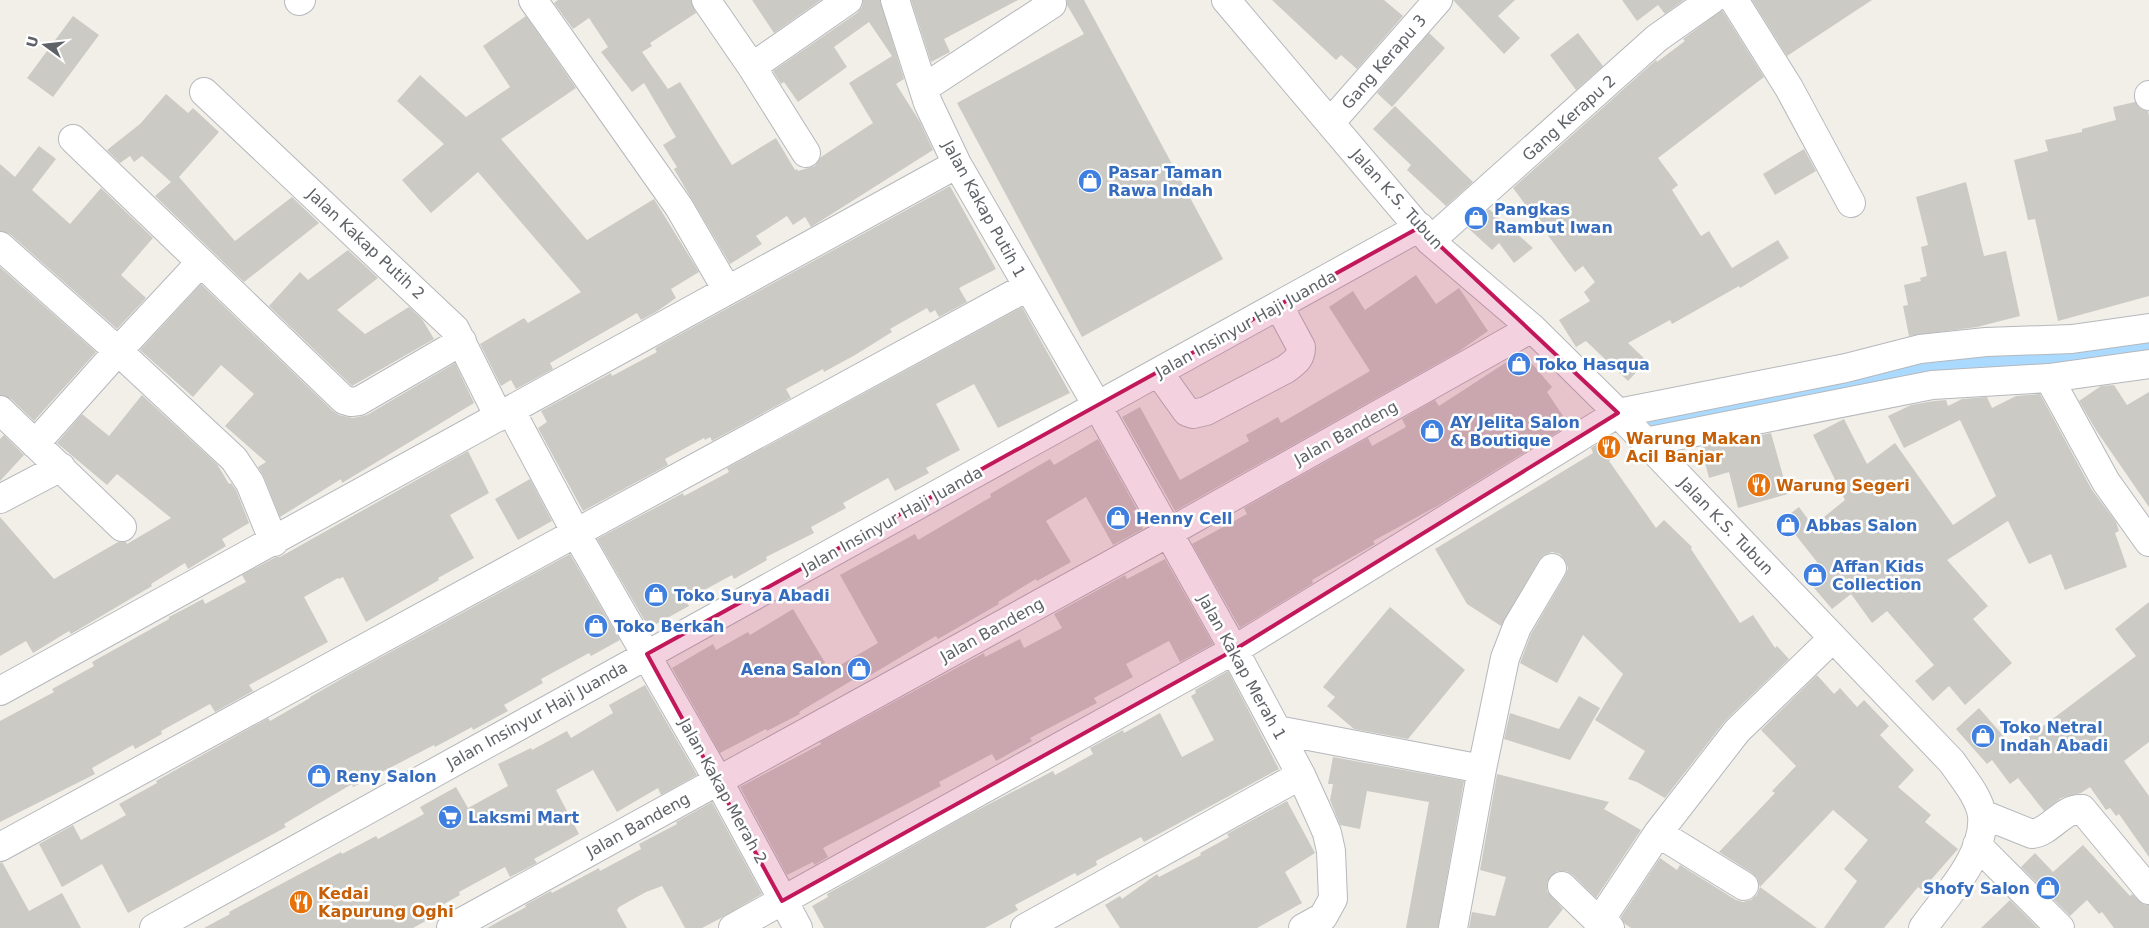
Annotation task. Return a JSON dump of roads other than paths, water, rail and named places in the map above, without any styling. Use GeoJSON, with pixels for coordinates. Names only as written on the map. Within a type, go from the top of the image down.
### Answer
{"type":"FeatureCollection","features":[{"type":"Feature","properties":{"kind":"street"},"geometry":{"type":"LineString","coordinates":[[533,0],[679,208],[727,290]]}},
{"type":"Feature","properties":{"kind":"street"},"geometry":{"type":"LineString","coordinates":[[706,0],[752,67],[806,153]]}},
{"type":"Feature","properties":{"kind":"street"},"geometry":{"type":"LineString","coordinates":[[752,67],[848,0]]}},
{"type":"Feature","properties":{"kind":"street","name":"Jalan Kakap Putih 1"},"geometry":{"type":"LineString","coordinates":[[896,0],[928,103],[957,164],[1098,407]]}},
{"type":"Feature","properties":{"kind":"street","name":"Jalan K.S. Tubun"},"geometry":{"type":"LineString","coordinates":[[1226,0],[1425,234],[1532,328],[1618,413],[1952,762],[1974,794],[1982,814]]}},
{"type":"Feature","properties":{"kind":"street","name":"Gang Kerapu 3"},"geometry":{"type":"LineString","coordinates":[[1330,124],[1438,0]]}},
{"type":"Feature","properties":{"kind":"street","name":"Gang Kerapu 2"},"geometry":{"type":"LineString","coordinates":[[1425,234],[1657,38],[1711,0]]}},
{"type":"Feature","properties":{"kind":"street"},"geometry":{"type":"LineString","coordinates":[[1734,0],[1789,88],[1851,203]]}},
{"type":"Feature","properties":{"kind":"street"},"geometry":{"type":"LineString","coordinates":[[924,88],[1052,4]]}},
{"type":"Feature","properties":{"kind":"street","name":"Jalan Kakap Putih 2"},"geometry":{"type":"LineString","coordinates":[[204,92],[446,320],[462,341],[647,654]]}},
{"type":"Feature","properties":{"kind":"street"},"geometry":{"type":"LineString","coordinates":[[73,139],[344,400],[351,402],[359,401],[462,341]]}},
{"type":"Feature","properties":{"kind":"street"},"geometry":{"type":"LineString","coordinates":[[0,692],[957,164]]}},
{"type":"Feature","properties":{"kind":"street","name":"Jalan Insinyur Haji Juanda"},"geometry":{"type":"LineString","coordinates":[[154,928],[1279,306],[1425,234]]}},
{"type":"Feature","properties":{"kind":"street"},"geometry":{"type":"LineString","coordinates":[[0,246],[118,351],[234,459],[242,470],[274,542]]}},
{"type":"Feature","properties":{"kind":"street"},"geometry":{"type":"LineString","coordinates":[[36,444],[118,351],[200,263]]}},
{"type":"Feature","properties":{"kind":"street"},"geometry":{"type":"LineString","coordinates":[[0,847],[1027,287]]}},
{"type":"Feature","properties":{"kind":"street"},"geometry":{"type":"LineString","coordinates":[[1159,373],[1187,412],[1194,414],[1206,411],[1286,368],[1298,360],[1302,347],[1279,306]]}},
{"type":"Feature","properties":{"kind":"street","name":"Jalan Bandeng"},"geometry":{"type":"LineString","coordinates":[[451,928],[1168,533],[1532,328]]}},
{"type":"Feature","properties":{"kind":"street"},"geometry":{"type":"LineString","coordinates":[[733,928],[1234,650],[1618,413],[1846,368],[1920,349],[1986,342],[2072,339],[2149,328]]}},
{"type":"Feature","properties":{"kind":"street"},"geometry":{"type":"LineString","coordinates":[[1645,442],[1932,385],[2049,378],[2149,364]]}},
{"type":"Feature","properties":{"kind":"street"},"geometry":{"type":"LineString","coordinates":[[2049,378],[2106,482],[2149,542]]}},
{"type":"Feature","properties":{"kind":"street","name":"Jalan Kakap Merah 1"},"geometry":{"type":"LineString","coordinates":[[1098,407],[1234,650],[1300,775],[1327,833],[1331,851],[1333,899],[1323,917],[1303,928]]}},
{"type":"Feature","properties":{"kind":"street"},"geometry":{"type":"LineString","coordinates":[[0,410],[61,466],[122,527]]}},
{"type":"Feature","properties":{"kind":"street"},"geometry":{"type":"LineString","coordinates":[[0,499],[61,466]]}},
{"type":"Feature","properties":{"kind":"street"},"geometry":{"type":"LineString","coordinates":[[1453,928],[1482,769],[1505,658],[1517,627],[1552,568]]}},
{"type":"Feature","properties":{"kind":"street"},"geometry":{"type":"LineString","coordinates":[[1562,886],[1604,925],[1658,833],[1738,731],[1834,638]]}},
{"type":"Feature","properties":{"kind":"street","name":"Jalan Kakap Merah 2"},"geometry":{"type":"LineString","coordinates":[[647,654],[798,928]]}},
{"type":"Feature","properties":{"kind":"street"},"geometry":{"type":"LineString","coordinates":[[1277,730],[1482,769]]}},
{"type":"Feature","properties":{"kind":"street"},"geometry":{"type":"LineString","coordinates":[[1025,928],[1300,775]]}},
{"type":"Feature","properties":{"kind":"street"},"geometry":{"type":"LineString","coordinates":[[1923,928],[1970,864],[1980,835],[1982,814],[2032,834],[2040,833],[2071,810],[2082,809],[2149,890]]}},
{"type":"Feature","properties":{"kind":"street"},"geometry":{"type":"LineString","coordinates":[[1658,833],[1744,886]]}},
{"type":"Feature","properties":{"kind":"street"},"geometry":{"type":"LineString","coordinates":[[1977,845],[2060,928]]}},
{"type":"Feature","properties":{"kind":"waterway"},"geometry":{"type":"LineString","coordinates":[[1666,421],[1924,365],[2057,358],[2149,345]]}},
{"type":"Feature","properties":{"kind":"place","name":"Pasar Taman Rawa Indah"},"geometry":{"type":"Point","coordinates":[1090,181]}},
{"type":"Feature","properties":{"kind":"place","name":"Pangkas Rambut Iwan"},"geometry":{"type":"Point","coordinates":[1476,218]}},
{"type":"Feature","properties":{"kind":"place","name":"Toko Hasqua"},"geometry":{"type":"Point","coordinates":[1519,364]}},
{"type":"Feature","properties":{"kind":"place","name":"AY Jelita Salon & Boutique"},"geometry":{"type":"Point","coordinates":[1432,431]}},
{"type":"Feature","properties":{"kind":"place","name":"Warung Makan Acil Banjar"},"geometry":{"type":"Point","coordinates":[1609,447]}},
{"type":"Feature","properties":{"kind":"place","name":"Warung Segeri"},"geometry":{"type":"Point","coordinates":[1759,485]}},
{"type":"Feature","properties":{"kind":"place","name":"Henny Cell"},"geometry":{"type":"Point","coordinates":[1118,518]}},
{"type":"Feature","properties":{"kind":"place","name":"Abbas Salon"},"geometry":{"type":"Point","coordinates":[1788,525]}},
{"type":"Feature","properties":{"kind":"place","name":"Affan Kids Collection"},"geometry":{"type":"Point","coordinates":[1815,575]}},
{"type":"Feature","properties":{"kind":"place","name":"Toko Surya Abadi"},"geometry":{"type":"Point","coordinates":[656,595]}},
{"type":"Feature","properties":{"kind":"place","name":"Toko Berkah"},"geometry":{"type":"Point","coordinates":[596,626]}},
{"type":"Feature","properties":{"kind":"place","name":"Aena Salon"},"geometry":{"type":"Point","coordinates":[859,669]}},
{"type":"Feature","properties":{"kind":"place","name":"Toko Netral Indah Abadi"},"geometry":{"type":"Point","coordinates":[1983,736]}},
{"type":"Feature","properties":{"kind":"place","name":"Reny Salon"},"geometry":{"type":"Point","coordinates":[319,776]}},
{"type":"Feature","properties":{"kind":"place","name":"Laksmi Mart"},"geometry":{"type":"Point","coordinates":[450,817]}},
{"type":"Feature","properties":{"kind":"place","name":"Shofy Salon"},"geometry":{"type":"Point","coordinates":[2048,888]}},
{"type":"Feature","properties":{"kind":"place","name":"Kedai Kapurung Oghi"},"geometry":{"type":"Point","coordinates":[301,902]}}]}
